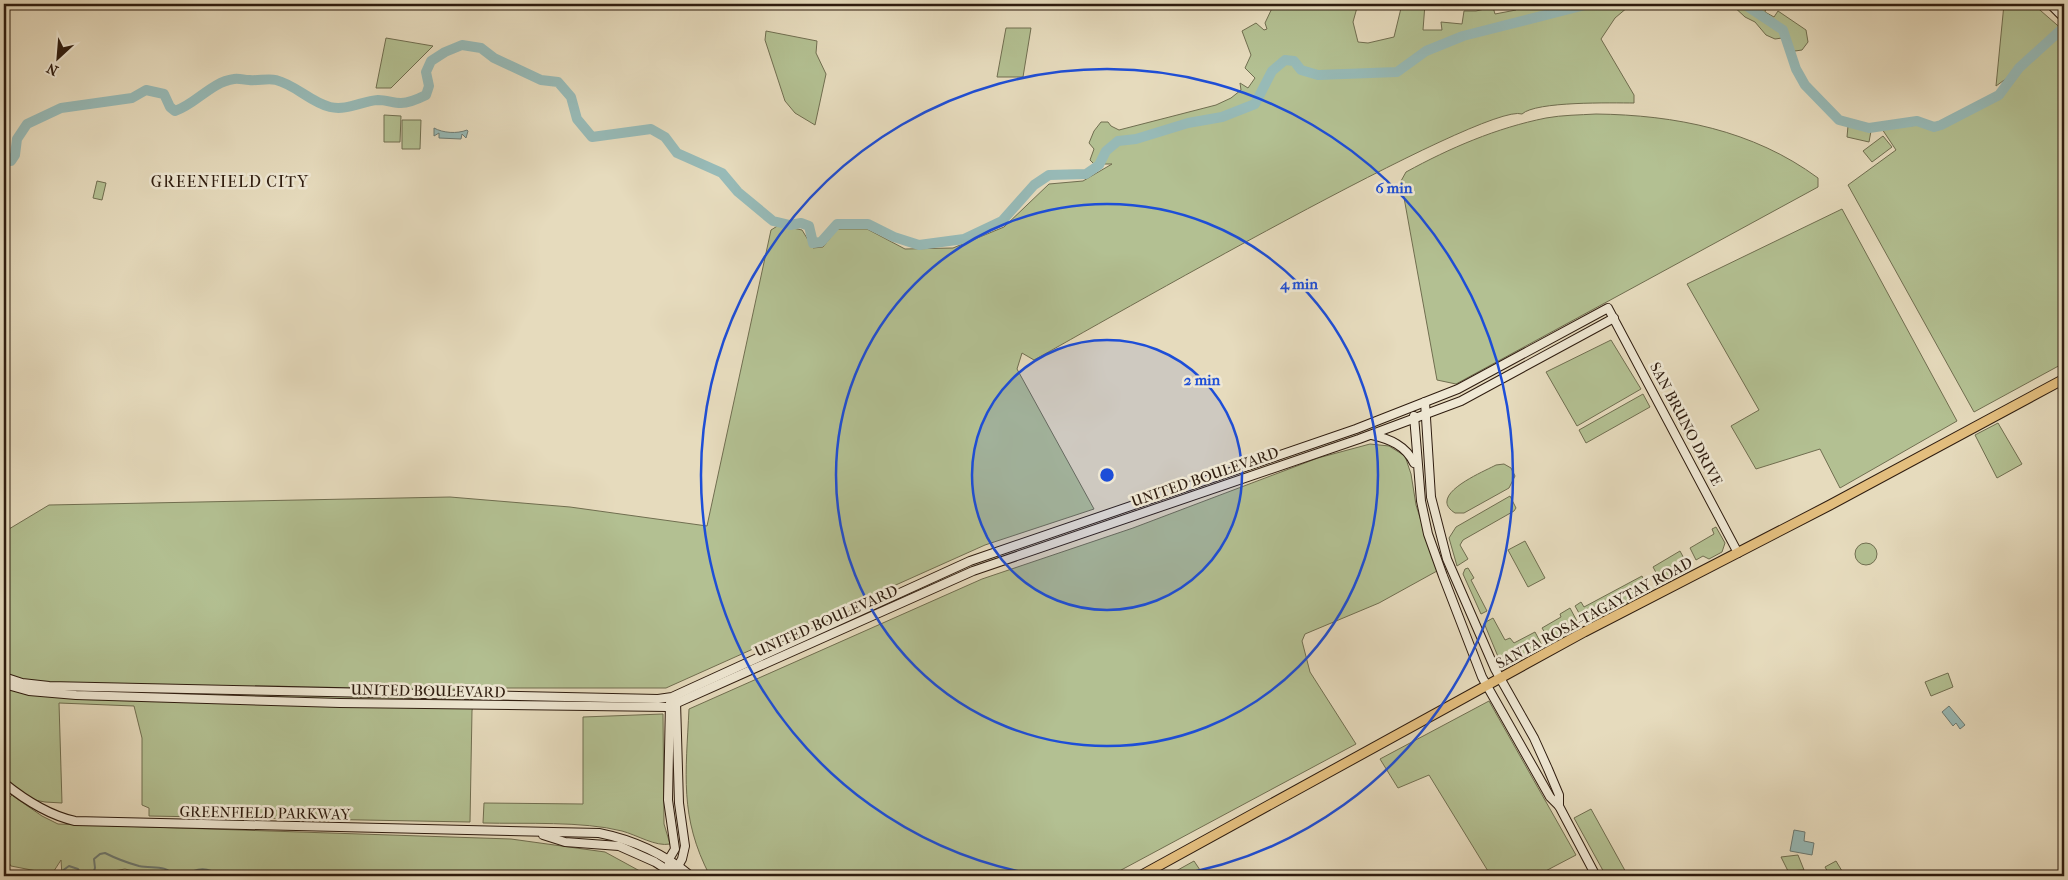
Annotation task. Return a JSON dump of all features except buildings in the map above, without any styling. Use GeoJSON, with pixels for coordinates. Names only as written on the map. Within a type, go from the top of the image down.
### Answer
{"type":"FeatureCollection","features":[{"type":"Feature","properties":{"kind":"main road"},"geometry":{"type":"LineString","coordinates":[[2050,4],[2064,18]]}},
{"type":"Feature","properties":{"kind":"main road"},"geometry":{"type":"LineString","coordinates":[[2060,4],[2064,8]]}},
{"type":"Feature","properties":{"kind":"main road","name":"SAN BRUNO DRIVE"},"geometry":{"type":"LineString","coordinates":[[1608,308],[1738,553]]}},
{"type":"Feature","properties":{"kind":"main road","name":"UNITED BOULEVARD"},"geometry":{"type":"LineString","coordinates":[[4,677],[49,686],[498,697],[658,699],[672,697],[970,561],[1356,429],[1458,389],[1608,308]]}},
{"type":"Feature","properties":{"kind":"main road","name":"UNITED BOULEVARD"},"geometry":{"type":"LineString","coordinates":[[4,684],[29,691],[86,696],[350,704],[668,707],[973,571],[1461,402],[1614,318]]}},
{"type":"Feature","properties":{"kind":"main road","name":"SANTA ROSA-TAGAYTAY ROAD"},"geometry":{"type":"LineString","coordinates":[[1140,876],[1584,632],[1738,553],[2064,378]]}},
{"type":"Feature","properties":{"kind":"main road"},"geometry":{"type":"LineString","coordinates":[[1425,402],[1431,497],[1438,531],[1447,559],[1500,679],[1534,738],[1548,768],[1559,795],[1558,806]]}},
{"type":"Feature","properties":{"kind":"main road"},"geometry":{"type":"LineString","coordinates":[[1413,407],[1416,467],[1428,534],[1442,576],[1487,686],[1550,797],[1558,806],[1596,876]]}},
{"type":"Feature","properties":{"kind":"main road"},"geometry":{"type":"LineString","coordinates":[[1370,435],[1384,438],[1401,447],[1411,456],[1416,467]]}},
{"type":"Feature","properties":{"kind":"main road"},"geometry":{"type":"LineString","coordinates":[[1428,534],[1438,531]]}},
{"type":"Feature","properties":{"kind":"main road"},"geometry":{"type":"LineString","coordinates":[[672,697],[678,704],[679,803],[685,846],[678,866],[669,870],[669,859],[675,849],[668,800],[668,707],[672,697]]}},
{"type":"Feature","properties":{"kind":"main road","name":"GREENFIELD PARKWAY"},"geometry":{"type":"LineString","coordinates":[[4,783],[44,810],[59,818],[74,821],[278,828],[475,829],[536,833],[598,833],[638,843],[669,859],[691,876]]}},
{"type":"Feature","properties":{"kind":"main road","name":"GREENFIELD PARKWAY"},"geometry":{"type":"LineString","coordinates":[[536,833],[565,842],[618,846],[635,852],[669,870],[676,876]]}},
{"type":"Feature","properties":{"kind":"green space"},"geometry":{"type":"Polygon","coordinates":[[[1274,4],[1358,4],[1353,22],[1358,42],[1368,43],[1394,37],[1402,4],[1425,4],[1423,30],[1442,30],[1441,22],[1462,24],[1464,11],[1476,11],[1493,7],[1495,14],[1516,10],[1515,4],[1629,4],[1615,18],[1601,39],[1634,95],[1634,103],[1558,105],[1493,119],[1439,142],[1368,177],[1205,264],[1034,360],[1022,353],[1017,369],[1094,509],[985,545],[666,688],[475,688],[472,711],[470,822],[149,816],[149,808],[142,805],[142,738],[134,706],[59,703],[62,803],[13,796],[42,816],[58,824],[511,839],[605,852],[649,876],[152,876],[125,869],[108,872],[105,876],[62,876],[61,860],[52,874],[11,866],[4,855],[4,803],[12,795],[4,789],[4,532],[49,505],[450,497],[570,507],[707,526],[771,230],[779,225],[802,230],[813,248],[823,247],[837,229],[867,229],[905,249],[953,248],[1004,227],[1049,184],[1083,181],[1112,164],[1094,164],[1090,160],[1094,149],[1089,143],[1094,131],[1101,122],[1108,122],[1119,130],[1216,105],[1231,98],[1241,90],[1240,83],[1248,88],[1255,78],[1245,68],[1251,55],[1242,31],[1256,23],[1264,30],[1267,29],[1265,23],[1274,4]]]}},
{"type":"Feature","properties":{"kind":"green space"},"geometry":{"type":"Polygon","coordinates":[[[1731,4],[1761,4],[1766,7],[1765,12],[1774,17],[1778,11],[1806,30],[1808,42],[1802,50],[1795,51],[1782,38],[1775,39],[1766,35],[1755,22],[1745,17],[1731,4]]]}},
{"type":"Feature","properties":{"kind":"green space"},"geometry":{"type":"Polygon","coordinates":[[[2004,4],[2033,4],[2064,31],[2064,363],[1974,412],[1848,185],[1896,150],[1882,129],[1918,125],[1941,125],[1999,95],[2018,70],[1996,86],[2004,4]]]}},
{"type":"Feature","properties":{"kind":"green space"},"geometry":{"type":"Polygon","coordinates":[[[1006,28],[1031,28],[1023,77],[997,77],[1006,28]]]}},
{"type":"Feature","properties":{"kind":"green space"},"geometry":{"type":"Polygon","coordinates":[[[766,31],[817,41],[816,53],[826,74],[815,125],[795,113],[785,101],[765,40],[766,31]]]}},
{"type":"Feature","properties":{"kind":"green space"},"geometry":{"type":"Polygon","coordinates":[[[386,38],[433,46],[391,88],[376,88],[386,38]]]}},
{"type":"Feature","properties":{"kind":"green space"},"geometry":{"type":"Polygon","coordinates":[[[1596,114],[1626,115],[1684,122],[1740,137],[1767,148],[1818,178],[1818,187],[1456,384],[1437,380],[1401,181],[1406,172],[1456,147],[1509,127],[1552,117],[1596,114]]]}},
{"type":"Feature","properties":{"kind":"green space"},"geometry":{"type":"Polygon","coordinates":[[[384,115],[401,116],[400,142],[384,142],[384,115]]]}},
{"type":"Feature","properties":{"kind":"green space"},"geometry":{"type":"Polygon","coordinates":[[[402,120],[421,120],[420,149],[402,149],[402,120]]]}},
{"type":"Feature","properties":{"kind":"green space"},"geometry":{"type":"Polygon","coordinates":[[[1848,126],[1871,131],[1869,142],[1847,137],[1848,126]]]}},
{"type":"Feature","properties":{"kind":"green space"},"geometry":{"type":"Polygon","coordinates":[[[1883,136],[1892,147],[1872,162],[1863,151],[1883,136]]]}},
{"type":"Feature","properties":{"kind":"green space"},"geometry":{"type":"Polygon","coordinates":[[[97,181],[106,183],[102,200],[93,198],[97,181]]]}},
{"type":"Feature","properties":{"kind":"green space"},"geometry":{"type":"Polygon","coordinates":[[[1842,209],[1957,421],[1840,488],[1820,449],[1756,469],[1731,426],[1759,410],[1687,284],[1842,209]]]}},
{"type":"Feature","properties":{"kind":"green space"},"geometry":{"type":"Polygon","coordinates":[[[1611,340],[1641,389],[1577,426],[1546,372],[1611,340]]]}},
{"type":"Feature","properties":{"kind":"green space"},"geometry":{"type":"Polygon","coordinates":[[[1643,394],[1650,407],[1586,443],[1579,430],[1643,394]]]}},
{"type":"Feature","properties":{"kind":"green space"},"geometry":{"type":"Polygon","coordinates":[[[1998,423],[2022,464],[1997,478],[1975,435],[1998,423]]]}},
{"type":"Feature","properties":{"kind":"green space"},"geometry":{"type":"Polygon","coordinates":[[[1370,444],[1389,446],[1405,456],[1411,474],[1416,505],[1437,571],[1379,603],[1305,634],[1302,641],[1310,672],[1356,744],[1110,876],[710,876],[700,855],[689,814],[686,774],[689,709],[982,579],[1133,528],[1318,458],[1370,444]]]}},
{"type":"Feature","properties":{"kind":"green space"},"geometry":{"type":"Polygon","coordinates":[[[1504,464],[1511,468],[1515,476],[1509,488],[1464,513],[1455,513],[1448,506],[1447,499],[1460,485],[1496,465],[1504,464]]]}},
{"type":"Feature","properties":{"kind":"green space"},"geometry":{"type":"Polygon","coordinates":[[[1510,496],[1516,508],[1514,511],[1463,540],[1460,545],[1468,559],[1457,566],[1449,538],[1456,527],[1510,496]]]}},
{"type":"Feature","properties":{"kind":"green space"},"geometry":{"type":"Polygon","coordinates":[[[1716,527],[1725,543],[1722,552],[1709,559],[1703,556],[1696,560],[1690,548],[1714,534],[1712,529],[1716,527]]]}},
{"type":"Feature","properties":{"kind":"green space"},"geometry":{"type":"Polygon","coordinates":[[[1525,541],[1545,578],[1528,587],[1508,550],[1525,541]]]}},
{"type":"Feature","properties":{"kind":"green space"},"geometry":{"type":"Polygon","coordinates":[[[1866,543],[1874,546],[1877,554],[1874,562],[1866,565],[1858,562],[1855,554],[1858,546],[1866,543]]]}},
{"type":"Feature","properties":{"kind":"green space"},"geometry":{"type":"Polygon","coordinates":[[[1680,551],[1687,564],[1679,569],[1677,575],[1666,581],[1659,578],[1653,567],[1680,551]]]}},
{"type":"Feature","properties":{"kind":"green space"},"geometry":{"type":"Polygon","coordinates":[[[1468,568],[1474,578],[1471,580],[1487,611],[1481,614],[1463,574],[1465,569],[1468,568]]]}},
{"type":"Feature","properties":{"kind":"green space"},"geometry":{"type":"Polygon","coordinates":[[[1642,576],[1646,585],[1644,594],[1590,622],[1583,620],[1575,606],[1581,602],[1584,607],[1642,576]]]}},
{"type":"Feature","properties":{"kind":"green space"},"geometry":{"type":"Polygon","coordinates":[[[1570,608],[1578,623],[1574,630],[1551,643],[1542,628],[1561,617],[1560,614],[1570,608]]]}},
{"type":"Feature","properties":{"kind":"green space"},"geometry":{"type":"Polygon","coordinates":[[[1493,618],[1505,640],[1510,638],[1514,643],[1535,632],[1543,647],[1509,664],[1499,659],[1484,623],[1493,618]]]}},
{"type":"Feature","properties":{"kind":"green space"},"geometry":{"type":"Polygon","coordinates":[[[1948,673],[1953,687],[1931,696],[1925,682],[1948,673]]]}},
{"type":"Feature","properties":{"kind":"green space"},"geometry":{"type":"Polygon","coordinates":[[[1489,701],[1576,855],[1536,876],[1491,876],[1429,775],[1398,788],[1380,759],[1489,701]]]}},
{"type":"Feature","properties":{"kind":"green space"},"geometry":{"type":"Polygon","coordinates":[[[663,714],[664,824],[670,844],[659,844],[622,831],[590,826],[483,823],[484,803],[583,804],[583,717],[663,714]]]}},
{"type":"Feature","properties":{"kind":"green space"},"geometry":{"type":"Polygon","coordinates":[[[1591,809],[1628,876],[1606,876],[1574,818],[1591,809]]]}},
{"type":"Feature","properties":{"kind":"green space"},"geometry":{"type":"Polygon","coordinates":[[[1798,855],[1804,870],[1788,871],[1781,857],[1798,855]]]}},
{"type":"Feature","properties":{"kind":"green space"},"geometry":{"type":"Polygon","coordinates":[[[1194,861],[1204,876],[1167,876],[1194,861]]]}},
{"type":"Feature","properties":{"kind":"green space"},"geometry":{"type":"Polygon","coordinates":[[[1836,861],[1845,876],[1830,876],[1825,867],[1836,861]]]}},
{"type":"Feature","properties":{"kind":"water"},"geometry":{"type":"Polygon","coordinates":[[[434,128],[450,132],[468,131],[466,138],[462,134],[461,139],[439,138],[439,133],[434,136],[434,128]]]}},
{"type":"Feature","properties":{"kind":"water"},"geometry":{"type":"Polygon","coordinates":[[[1949,706],[1965,725],[1960,729],[1956,723],[1953,726],[1942,712],[1949,706]]]}},
{"type":"Feature","properties":{"kind":"water"},"geometry":{"type":"Polygon","coordinates":[[[1794,830],[1805,832],[1804,841],[1814,843],[1812,855],[1790,851],[1794,830]]]}},
{"type":"Feature","properties":{"kind":"waterway"},"geometry":{"type":"LineString","coordinates":[[4,161],[11,161],[15,155],[17,139],[27,124],[61,108],[132,98],[146,90],[164,94],[170,107],[175,111],[183,108],[218,84],[236,79],[270,79],[283,82],[323,105],[336,108],[378,100],[398,103],[410,102],[426,95],[429,86],[426,72],[431,61],[445,52],[462,45],[481,48],[494,58],[541,80],[558,82],[571,97],[577,119],[592,137],[651,129],[665,137],[677,153],[722,173],[738,192],[773,221],[790,225],[801,223],[809,226],[813,243],[821,242],[837,224],[868,224],[894,237],[919,245],[964,239],[1002,221],[1034,185],[1049,175],[1086,174],[1099,165],[1106,151],[1118,141],[1136,139],[1188,123],[1222,117],[1255,104],[1272,71],[1285,60],[1294,61],[1301,70],[1318,75],[1397,72],[1426,51],[1463,36],[1589,4]]}},
{"type":"Feature","properties":{"kind":"waterway"},"geometry":{"type":"LineString","coordinates":[[1744,4],[1783,30],[1796,69],[1805,85],[1839,120],[1869,128],[1917,121],[1934,127],[1999,95],[2019,68],[2064,27]]}},
{"type":"Feature","properties":{"kind":"waterway"},"geometry":{"type":"LineString","coordinates":[[55,876],[69,866],[78,869],[82,875],[92,876],[95,868],[94,859],[100,854],[105,853],[139,866],[163,868],[175,876]]}},
{"type":"Feature","properties":{"kind":"waterway"},"geometry":{"type":"LineString","coordinates":[[4,865],[14,876]]}},
{"type":"Feature","properties":{"kind":"waterway"},"geometry":{"type":"LineString","coordinates":[[186,876],[202,869],[211,871],[219,876]]}},
{"type":"Feature","properties":{"kind":"waterway"},"geometry":{"type":"LineString","coordinates":[[241,876],[249,871],[274,873],[279,876]]}},
{"type":"Feature","properties":{"kind":"district","name":"GREENFIELD CITY"},"geometry":{"type":"Point","coordinates":[230,181]}}]}
